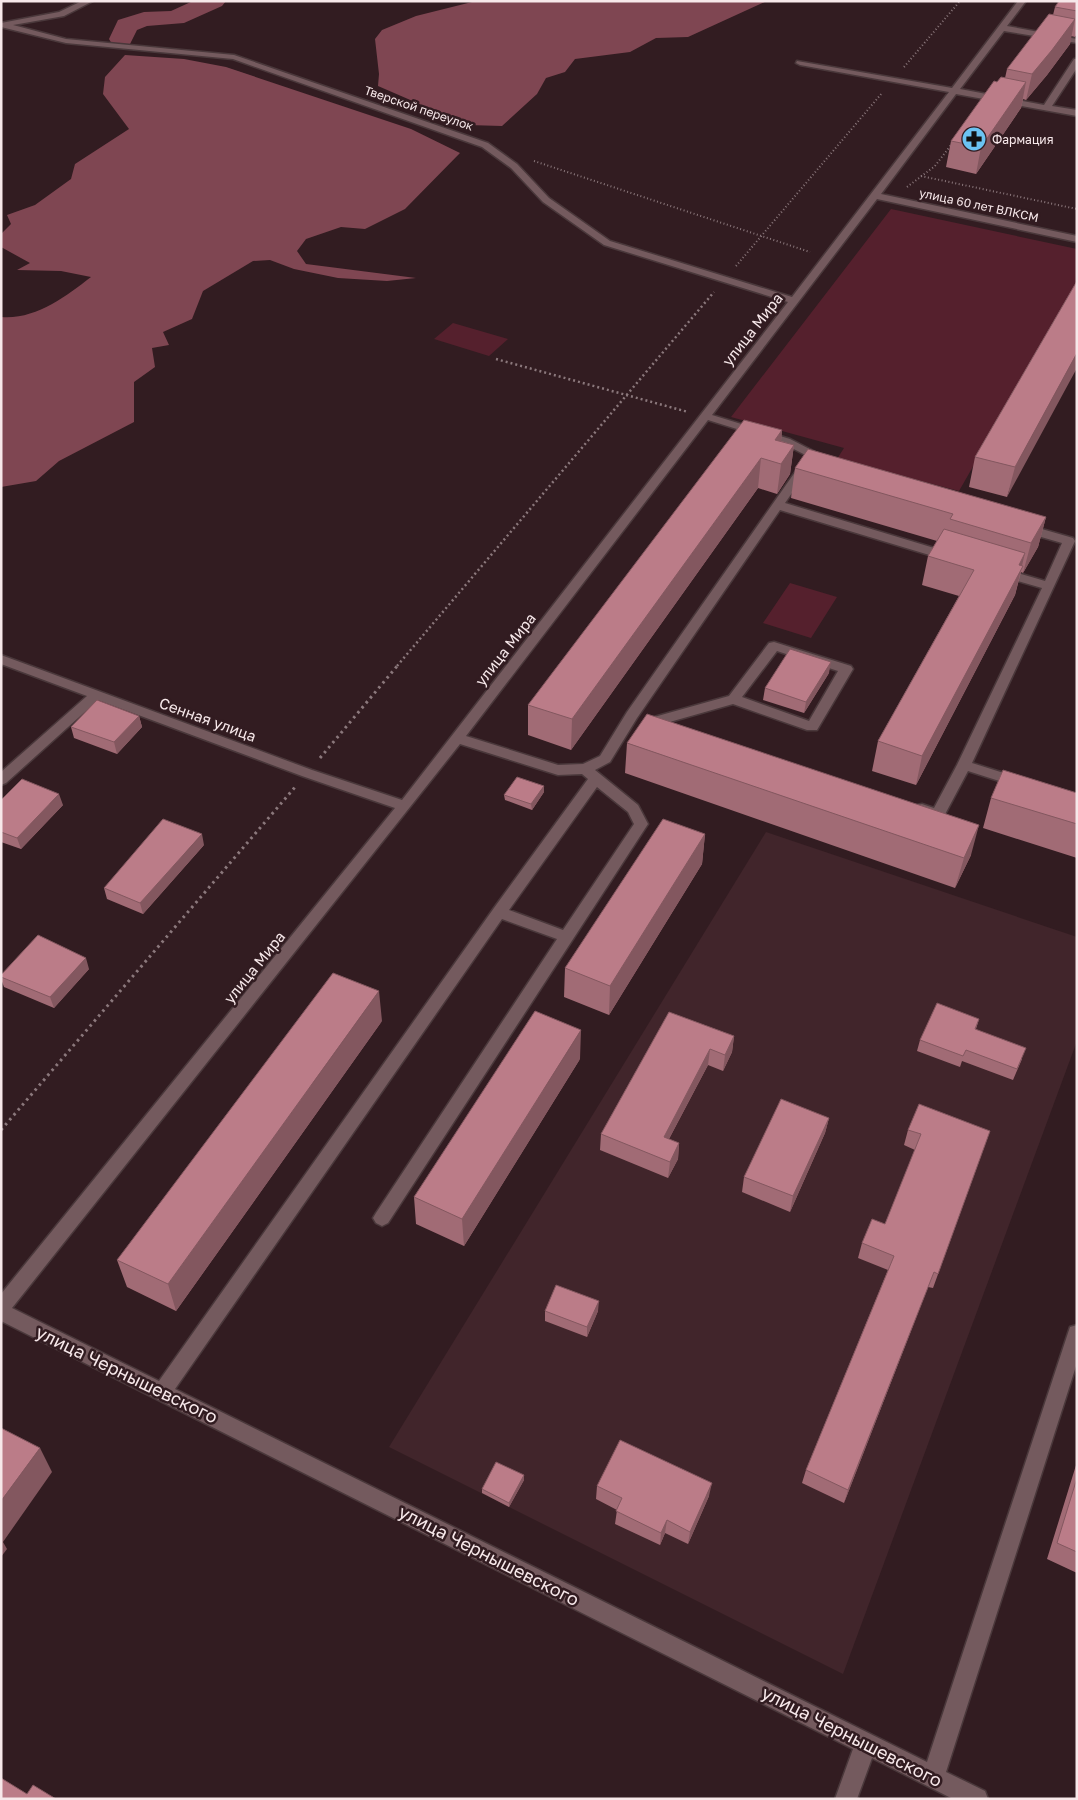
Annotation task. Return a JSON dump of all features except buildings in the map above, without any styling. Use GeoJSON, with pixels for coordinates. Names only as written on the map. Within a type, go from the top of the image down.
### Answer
{"type":"FeatureCollection","features":[{"type":"Feature","properties":{"kind":"street"},"geometry":{"type":"LineString","coordinates":[[1,26],[61,14],[89,1]]}},
{"type":"Feature","properties":{"kind":"street","name":"улица Мира"},"geometry":{"type":"LineString","coordinates":[[1,1308],[405,806],[828,258],[1022,1]]}},
{"type":"Feature","properties":{"kind":"street","name":"Тверской переулок"},"geometry":{"type":"LineString","coordinates":[[1,26],[66,41],[234,57],[485,145],[514,166],[546,200],[607,243],[794,301]]}},
{"type":"Feature","properties":{"kind":"street"},"geometry":{"type":"LineString","coordinates":[[1002,28],[1077,41]]}},
{"type":"Feature","properties":{"kind":"street"},"geometry":{"type":"LineString","coordinates":[[1047,107],[1077,61]]}},
{"type":"Feature","properties":{"kind":"street"},"geometry":{"type":"LineString","coordinates":[[800,63],[1077,113]]}},
{"type":"Feature","properties":{"kind":"street","name":"улица 60 лет ВЛКСМ"},"geometry":{"type":"LineString","coordinates":[[875,196],[1077,239]]}},
{"type":"Feature","properties":{"kind":"street"},"geometry":{"type":"LineString","coordinates":[[705,416],[786,441],[813,454],[837,469]]}},
{"type":"Feature","properties":{"kind":"street"},"geometry":{"type":"LineString","coordinates":[[162,1392],[499,912],[590,774],[605,760],[632,715],[813,454]]}},
{"type":"Feature","properties":{"kind":"street"},"geometry":{"type":"LineString","coordinates":[[778,505],[965,561]]}},
{"type":"Feature","properties":{"kind":"street"},"geometry":{"type":"LineString","coordinates":[[909,805],[938,814],[964,765],[1069,541],[1013,524]]}},
{"type":"Feature","properties":{"kind":"street"},"geometry":{"type":"LineString","coordinates":[[993,569],[1049,586]]}},
{"type":"Feature","properties":{"kind":"street"},"geometry":{"type":"LineString","coordinates":[[652,722],[734,699],[812,727],[846,669],[774,646],[734,699]]}},
{"type":"Feature","properties":{"kind":"street","name":"Сенная улица"},"geometry":{"type":"LineString","coordinates":[[1,659],[307,773],[405,806]]}},
{"type":"Feature","properties":{"kind":"street"},"geometry":{"type":"LineString","coordinates":[[1,780],[96,695]]}},
{"type":"Feature","properties":{"kind":"street"},"geometry":{"type":"LineString","coordinates":[[632,715],[681,731]]}},
{"type":"Feature","properties":{"kind":"street"},"geometry":{"type":"LineString","coordinates":[[382,1218],[641,824],[633,809],[590,774],[558,770],[457,738]]}},
{"type":"Feature","properties":{"kind":"street"},"geometry":{"type":"LineString","coordinates":[[964,765],[1030,786]]}},
{"type":"Feature","properties":{"kind":"street"},"geometry":{"type":"LineString","coordinates":[[499,912],[567,937]]}},
{"type":"Feature","properties":{"kind":"street","name":"улица Чернышевского"},"geometry":{"type":"LineString","coordinates":[[1,1312],[977,1799]]}},
{"type":"Feature","properties":{"kind":"street"},"geometry":{"type":"LineString","coordinates":[[933,1777],[1077,1333]]}},
{"type":"Feature","properties":{"kind":"street"},"geometry":{"type":"LineString","coordinates":[[846,1799],[866,1743]]}},
{"type":"Feature","properties":{"kind":"path"},"geometry":{"type":"LineString","coordinates":[[1,1130],[307,773],[960,1]]}},
{"type":"Feature","properties":{"kind":"path"},"geometry":{"type":"LineString","coordinates":[[531,160],[828,258]]}},
{"type":"Feature","properties":{"kind":"path"},"geometry":{"type":"LineString","coordinates":[[921,176],[1077,209]]}},
{"type":"Feature","properties":{"kind":"path"},"geometry":{"type":"LineString","coordinates":[[496,359],[705,416]]}},
{"type":"Feature","properties":{"kind":"shaded area"},"geometry":{"type":"Polygon","coordinates":[[[476,1],[767,1],[688,37],[656,38],[630,52],[575,59],[565,72],[546,78],[537,94],[502,126],[468,125],[378,86],[379,74],[375,39],[382,30],[416,16],[476,1]]]}},
{"type":"Feature","properties":{"kind":"shaded area"},"geometry":{"type":"Polygon","coordinates":[[[125,55],[184,59],[226,67],[411,129],[460,153],[405,209],[365,229],[341,227],[306,239],[297,251],[306,264],[416,278],[387,281],[338,278],[294,269],[270,260],[253,261],[203,291],[192,319],[163,332],[169,345],[152,348],[155,367],[134,382],[134,422],[59,461],[36,481],[1,487],[1,317],[14,317],[38,311],[71,292],[91,277],[61,271],[17,270],[30,263],[1,247],[1,234],[11,224],[7,215],[35,205],[71,179],[75,164],[129,129],[103,94],[105,77],[125,55]]]}},
{"type":"Feature","properties":{"kind":"shaded area"},"geometry":{"type":"Polygon","coordinates":[[[891,209],[1077,249],[1077,285],[959,491],[837,459],[844,448],[731,417],[891,209]]]}},
{"type":"Feature","properties":{"kind":"shaded area"},"geometry":{"type":"Polygon","coordinates":[[[453,323],[508,339],[489,356],[434,339],[453,323]]]}},
{"type":"Feature","properties":{"kind":"shaded area"},"geometry":{"type":"Polygon","coordinates":[[[790,583],[837,597],[811,638],[763,623],[790,583]]]}},
{"type":"Feature","properties":{"kind":"shaded area"},"geometry":{"type":"Polygon","coordinates":[[[766,832],[1077,937],[1077,1041],[843,1674],[389,1447],[766,832]]]}},
{"type":"Feature","properties":{"kind":"waterway"},"geometry":{"type":"LineString","coordinates":[[121,39],[127,25],[144,19],[175,18],[214,1]]}},
{"type":"Feature","properties":{"kind":"place","name":"Фармация"},"geometry":{"type":"Point","coordinates":[974,139]}}]}
